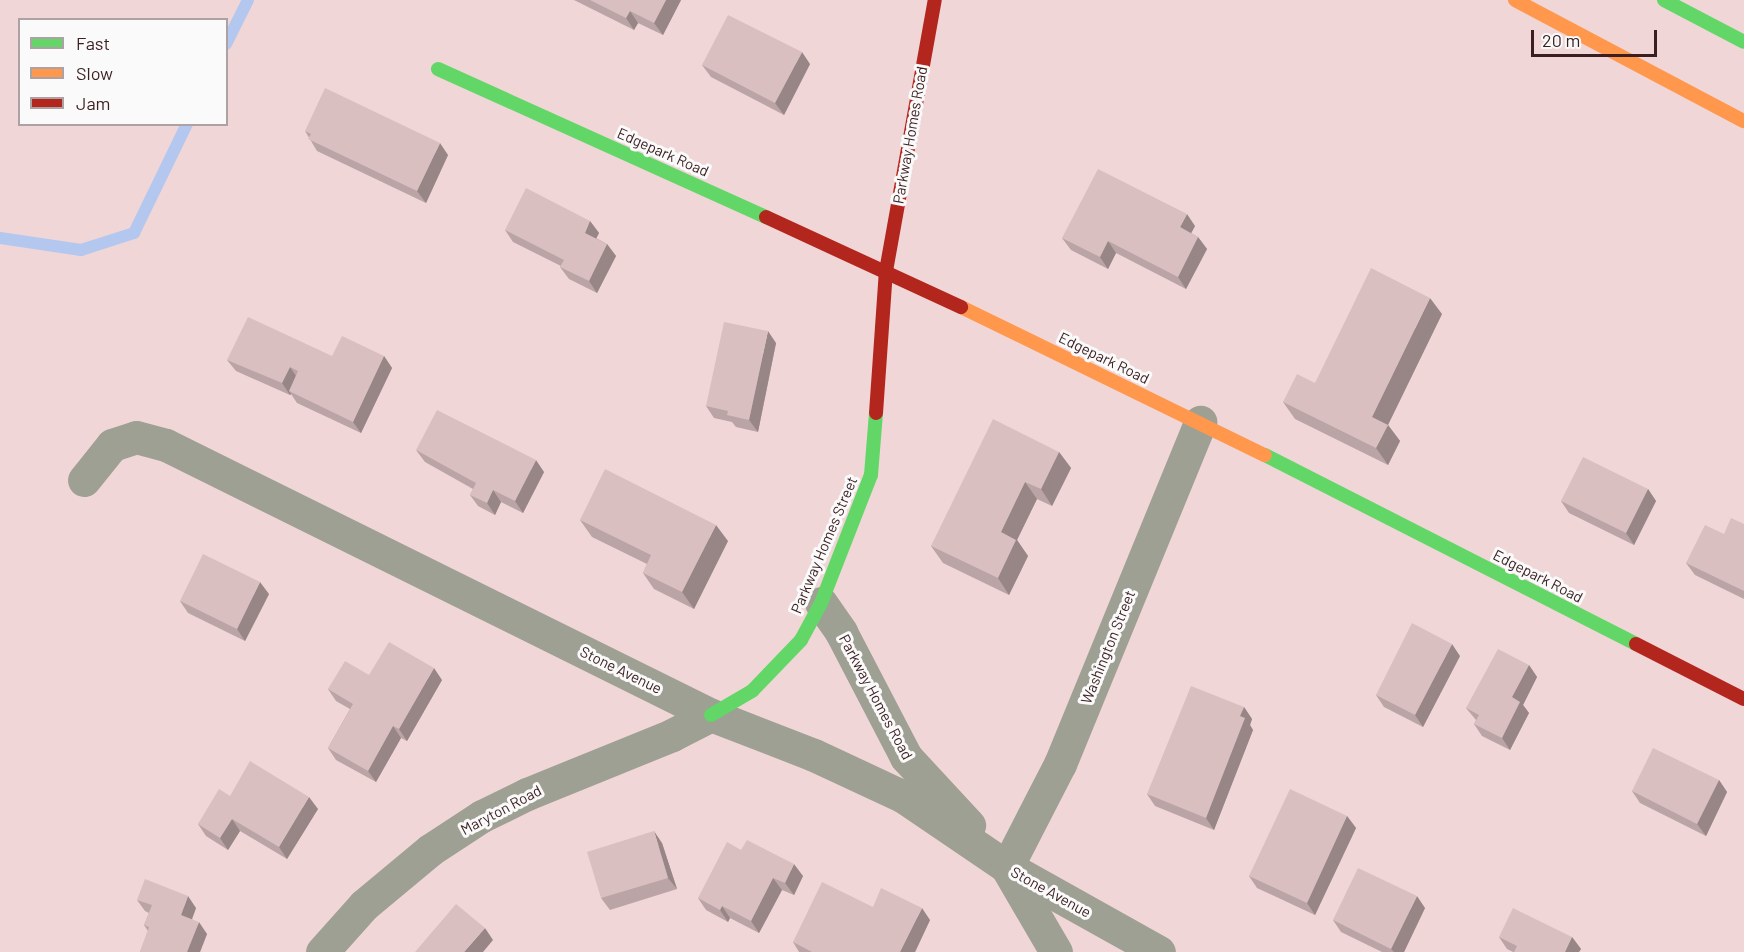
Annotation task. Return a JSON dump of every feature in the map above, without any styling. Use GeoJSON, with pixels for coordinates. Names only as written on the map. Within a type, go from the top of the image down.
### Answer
{"type":"FeatureCollection","features":[{"type":"Feature","properties":{"kind":"main road","name":"Parkway Homes Road"},"geometry":{"type":"LineString","coordinates":[[886,271],[935,0]]}},
{"type":"Feature","properties":{"kind":"main road"},"geometry":{"type":"LineString","coordinates":[[1515,0],[1744,121]]}},
{"type":"Feature","properties":{"kind":"main road"},"geometry":{"type":"LineString","coordinates":[[1664,0],[1744,42]]}},
{"type":"Feature","properties":{"kind":"main road","name":"Edgepark Road"},"geometry":{"type":"LineString","coordinates":[[438,69],[886,271],[1200,423],[1744,699]]}},
{"type":"Feature","properties":{"kind":"main road","name":"Parkway Homes Street"},"geometry":{"type":"LineString","coordinates":[[711,715],[752,691],[801,640],[821,603],[871,475],[886,271]]}},
{"type":"Feature","properties":{"kind":"street","name":"Washington Street"},"geometry":{"type":"LineString","coordinates":[[1007,867],[1060,764],[1200,423]]}},
{"type":"Feature","properties":{"kind":"street","name":"Stone Avenue"},"geometry":{"type":"LineString","coordinates":[[84,480],[112,445],[135,437],[166,445],[711,715],[814,755],[904,797],[1007,867],[1159,952]]}},
{"type":"Feature","properties":{"kind":"street","name":"Parkway Homes Road"},"geometry":{"type":"LineString","coordinates":[[821,603],[841,632],[906,757],[1007,867]]}},
{"type":"Feature","properties":{"kind":"street","name":"Maryton Road"},"geometry":{"type":"LineString","coordinates":[[322,952],[364,905],[430,850],[482,816],[527,794],[672,735],[711,715]]}},
{"type":"Feature","properties":{"kind":"street"},"geometry":{"type":"LineString","coordinates":[[1007,867],[1056,952]]}},
{"type":"Feature","properties":{"kind":"building"},"geometry":{"type":"Polygon","coordinates":[[[590,0],[666,0],[654,23],[630,11],[626,18],[590,0]]]}},
{"type":"Feature","properties":{"kind":"building"},"geometry":{"type":"Polygon","coordinates":[[[728,15],[802,52],[775,103],[702,65],[728,15]]]}},
{"type":"Feature","properties":{"kind":"building"},"geometry":{"type":"Polygon","coordinates":[[[325,88],[440,143],[417,191],[308,139],[311,134],[305,131],[325,88]]]}},
{"type":"Feature","properties":{"kind":"building"},"geometry":{"type":"Polygon","coordinates":[[[1098,169],[1187,214],[1180,227],[1198,237],[1178,277],[1108,241],[1100,257],[1062,238],[1098,169]]]}},
{"type":"Feature","properties":{"kind":"building"},"geometry":{"type":"Polygon","coordinates":[[[526,188],[590,221],[585,233],[607,244],[589,281],[560,267],[564,260],[505,230],[526,188]]]}},
{"type":"Feature","properties":{"kind":"building"},"geometry":{"type":"Polygon","coordinates":[[[1371,268],[1430,298],[1372,417],[1388,425],[1376,448],[1283,402],[1297,374],[1315,383],[1371,268]]]}},
{"type":"Feature","properties":{"kind":"building"},"geometry":{"type":"Polygon","coordinates":[[[248,317],[332,356],[342,336],[384,356],[353,422],[289,391],[298,371],[290,367],[282,383],[227,360],[248,317]]]}},
{"type":"Feature","properties":{"kind":"building"},"geometry":{"type":"Polygon","coordinates":[[[724,322],[768,331],[749,420],[727,415],[728,411],[706,406],[724,322]]]}},
{"type":"Feature","properties":{"kind":"building"},"geometry":{"type":"Polygon","coordinates":[[[437,410],[536,460],[515,501],[493,490],[487,503],[470,495],[476,483],[416,450],[437,410]]]}},
{"type":"Feature","properties":{"kind":"building"},"geometry":{"type":"Polygon","coordinates":[[[993,419],[1059,452],[1041,489],[1025,482],[1001,532],[1016,540],[998,578],[931,546],[993,419]]]}},
{"type":"Feature","properties":{"kind":"building"},"geometry":{"type":"Polygon","coordinates":[[[1583,457],[1648,489],[1626,533],[1561,501],[1583,457]]]}},
{"type":"Feature","properties":{"kind":"building"},"geometry":{"type":"Polygon","coordinates":[[[605,469],[716,525],[682,592],[643,573],[651,555],[580,520],[605,469]]]}},
{"type":"Feature","properties":{"kind":"building"},"geometry":{"type":"Polygon","coordinates":[[[1731,518],[1744,524],[1744,591],[1686,563],[1705,525],[1724,534],[1731,518]]]}},
{"type":"Feature","properties":{"kind":"building"},"geometry":{"type":"Polygon","coordinates":[[[203,554],[260,582],[237,629],[180,601],[203,554]]]}},
{"type":"Feature","properties":{"kind":"building"},"geometry":{"type":"Polygon","coordinates":[[[1412,623],[1452,644],[1415,715],[1376,695],[1412,623]]]}},
{"type":"Feature","properties":{"kind":"building"},"geometry":{"type":"Polygon","coordinates":[[[389,642],[434,668],[399,729],[393,726],[368,771],[328,748],[353,704],[328,689],[345,661],[369,675],[389,642]]]}},
{"type":"Feature","properties":{"kind":"building"},"geometry":{"type":"Polygon","coordinates":[[[1498,649],[1529,665],[1512,697],[1520,702],[1502,738],[1474,724],[1479,715],[1466,708],[1498,649]]]}},
{"type":"Feature","properties":{"kind":"building"},"geometry":{"type":"Polygon","coordinates":[[[1191,686],[1244,707],[1240,716],[1245,718],[1206,818],[1147,794],[1191,686]]]}},
{"type":"Feature","properties":{"kind":"building"},"geometry":{"type":"Polygon","coordinates":[[[1653,748],[1719,780],[1697,824],[1632,791],[1653,748]]]}},
{"type":"Feature","properties":{"kind":"building"},"geometry":{"type":"Polygon","coordinates":[[[250,761],[309,797],[279,847],[232,819],[220,838],[198,824],[219,789],[230,796],[250,761]]]}},
{"type":"Feature","properties":{"kind":"building"},"geometry":{"type":"Polygon","coordinates":[[[1290,789],[1347,816],[1307,903],[1249,876],[1290,789]]]}},
{"type":"Feature","properties":{"kind":"building"},"geometry":{"type":"Polygon","coordinates":[[[654,831],[668,878],[601,898],[587,852],[654,831]]]}},
{"type":"Feature","properties":{"kind":"building"},"geometry":{"type":"Polygon","coordinates":[[[747,840],[794,864],[785,883],[773,878],[751,921],[722,906],[720,910],[698,898],[727,842],[741,850],[747,840]]]}},
{"type":"Feature","properties":{"kind":"building"},"geometry":{"type":"Polygon","coordinates":[[[1358,868],[1417,896],[1391,949],[1333,920],[1358,868]]]}},
{"type":"Feature","properties":{"kind":"building"},"geometry":{"type":"Polygon","coordinates":[[[145,879],[188,896],[181,915],[199,922],[187,952],[140,952],[149,927],[144,925],[152,905],[137,900],[145,879]]]}},
{"type":"Feature","properties":{"kind":"building"},"geometry":{"type":"Polygon","coordinates":[[[822,882],[873,907],[881,888],[922,908],[900,952],[812,952],[793,942],[822,882]]]}},
{"type":"Feature","properties":{"kind":"building"},"geometry":{"type":"Polygon","coordinates":[[[456,904],[485,928],[464,952],[415,952],[456,904]]]}},
{"type":"Feature","properties":{"kind":"building"},"geometry":{"type":"Polygon","coordinates":[[[1513,908],[1572,937],[1565,952],[1514,952],[1517,946],[1499,937],[1513,908]]]}},
{"type":"Feature","properties":{"kind":"waterway"},"geometry":{"type":"LineString","coordinates":[[228,40],[248,0]]}},
{"type":"Feature","properties":{"kind":"waterway"},"geometry":{"type":"LineString","coordinates":[[0,238],[81,250],[134,233],[186,126]]}},
{"type":"Feature","properties":{"kind":"traffic: fast"},"geometry":{"type":"LineString","coordinates":[[1664,0],[1744,42]]}},
{"type":"Feature","properties":{"kind":"traffic: fast"},"geometry":{"type":"LineString","coordinates":[[438,69],[766,217]]}},
{"type":"Feature","properties":{"kind":"traffic: fast"},"geometry":{"type":"LineString","coordinates":[[711,715],[752,691],[801,640],[821,603],[871,475],[876,413]]}},
{"type":"Feature","properties":{"kind":"traffic: fast"},"geometry":{"type":"LineString","coordinates":[[1265,455],[1636,644]]}},
{"type":"Feature","properties":{"kind":"traffic: slow"},"geometry":{"type":"LineString","coordinates":[[1515,0],[1744,121]]}},
{"type":"Feature","properties":{"kind":"traffic: slow"},"geometry":{"type":"LineString","coordinates":[[961,307],[1265,455]]}},
{"type":"Feature","properties":{"kind":"traffic: jam"},"geometry":{"type":"LineString","coordinates":[[876,413],[886,271],[935,0]]}},
{"type":"Feature","properties":{"kind":"traffic: jam"},"geometry":{"type":"LineString","coordinates":[[766,217],[961,307]]}},
{"type":"Feature","properties":{"kind":"traffic: jam"},"geometry":{"type":"LineString","coordinates":[[1636,644],[1744,699]]}}]}
